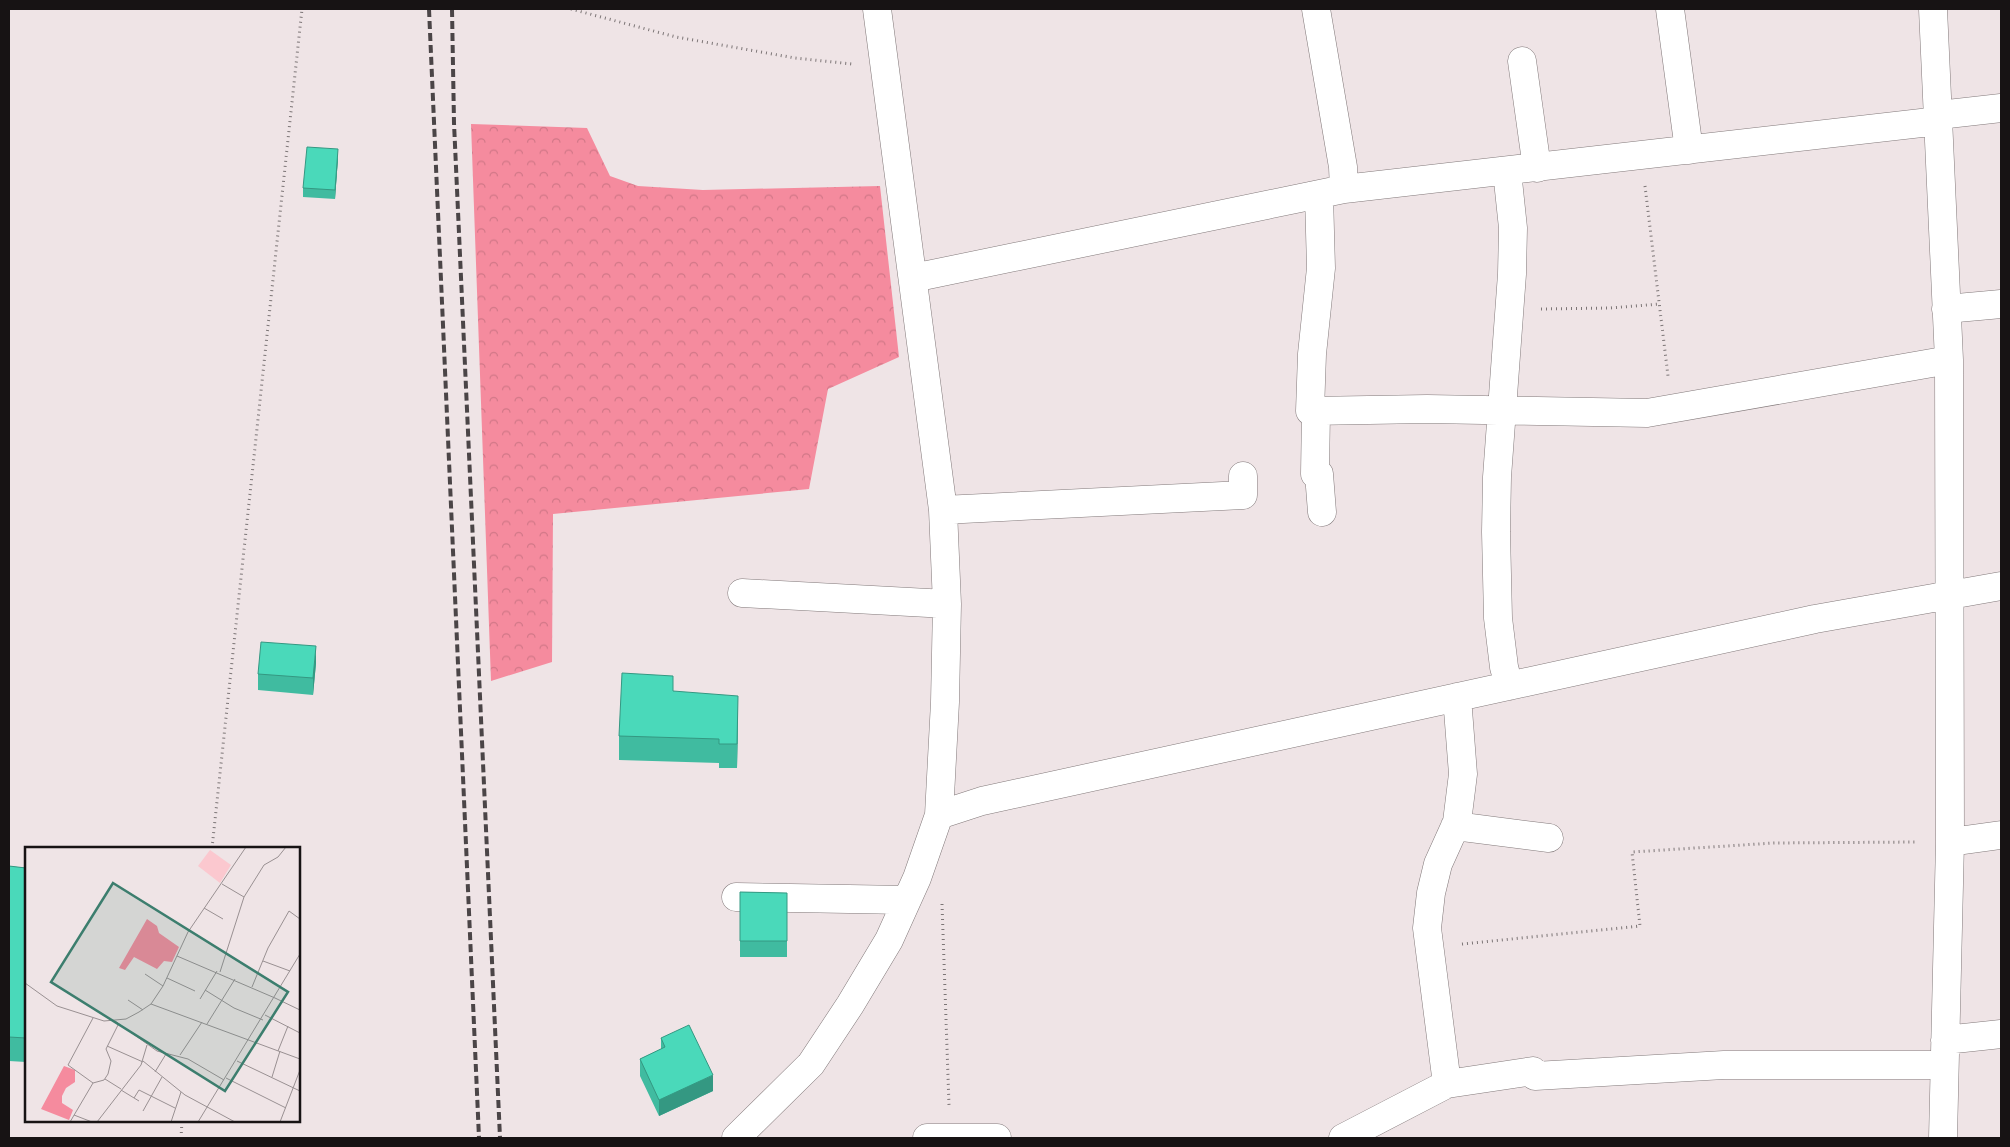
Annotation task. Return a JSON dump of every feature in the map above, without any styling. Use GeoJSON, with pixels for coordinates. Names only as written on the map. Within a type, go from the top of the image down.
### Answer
{"type":"FeatureCollection","features":[{"type":"Feature","properties":{"kind":"street"},"geometry":{"type":"LineString","coordinates":[[736,1138],[811,1064],[850,1005],[889,940],[917,878],[939,815],[945,702],[947,604],[943,510],[914,278],[877,9]]}},
{"type":"Feature","properties":{"kind":"street"},"geometry":{"type":"LineString","coordinates":[[1316,9],[1343,167],[1331,192],[1312,354],[1310,411],[1502,410],[1614,414],[1648,413],[1949,360]]}},
{"type":"Feature","properties":{"kind":"street"},"geometry":{"type":"LineString","coordinates":[[1670,9],[1690,150]]}},
{"type":"Feature","properties":{"kind":"street"},"geometry":{"type":"LineString","coordinates":[[1933,9],[1949,360],[1950,842],[1943,1138]]}},
{"type":"Feature","properties":{"kind":"street"},"geometry":{"type":"LineString","coordinates":[[1522,61],[1537,168]]}},
{"type":"Feature","properties":{"kind":"street"},"geometry":{"type":"LineString","coordinates":[[914,278],[1331,192],[1690,150],[1939,118],[2001,108]]}},
{"type":"Feature","properties":{"kind":"street"},"geometry":{"type":"LineString","coordinates":[[1507,171],[1513,228],[1510,309],[1497,476],[1496,532],[1498,618],[1504,667],[1510,686]]}},
{"type":"Feature","properties":{"kind":"street"},"geometry":{"type":"LineString","coordinates":[[1946,309],[2001,304]]}},
{"type":"Feature","properties":{"kind":"street"},"geometry":{"type":"LineString","coordinates":[[1316,411],[1315,474],[1319,474],[1322,512]]}},
{"type":"Feature","properties":{"kind":"street"},"geometry":{"type":"LineString","coordinates":[[943,510],[1242,495],[1243,476]]}},
{"type":"Feature","properties":{"kind":"street"},"geometry":{"type":"LineString","coordinates":[[939,815],[982,800],[1815,619],[2001,586]]}},
{"type":"Feature","properties":{"kind":"street"},"geometry":{"type":"LineString","coordinates":[[742,593],[947,604]]}},
{"type":"Feature","properties":{"kind":"street"},"geometry":{"type":"LineString","coordinates":[[1447,1084],[1427,928],[1431,893],[1438,864],[1455,826],[1463,774],[1457,697]]}},
{"type":"Feature","properties":{"kind":"street"},"geometry":{"type":"LineString","coordinates":[[1455,826],[1549,838]]}},
{"type":"Feature","properties":{"kind":"street"},"geometry":{"type":"LineString","coordinates":[[1950,842],[2001,835]]}},
{"type":"Feature","properties":{"kind":"street"},"geometry":{"type":"LineString","coordinates":[[736,897],[906,900]]}},
{"type":"Feature","properties":{"kind":"street"},"geometry":{"type":"LineString","coordinates":[[1343,1138],[1447,1084],[1533,1071],[1535,1076],[1944,1052],[2001,1034]]}},
{"type":"Feature","properties":{"kind":"street"},"geometry":{"type":"LineString","coordinates":[[938,1137],[997,1138]]}},
{"type":"Feature","properties":{"kind":"path"},"geometry":{"type":"LineString","coordinates":[[212,847],[302,9]]}},
{"type":"Feature","properties":{"kind":"path"},"geometry":{"type":"LineString","coordinates":[[571,9],[676,37],[795,58],[885,67]]}},
{"type":"Feature","properties":{"kind":"path"},"geometry":{"type":"LineString","coordinates":[[1642,155],[1671,409]]}},
{"type":"Feature","properties":{"kind":"path"},"geometry":{"type":"LineString","coordinates":[[1510,309],[1610,308],[1660,304]]}},
{"type":"Feature","properties":{"kind":"path"},"geometry":{"type":"LineString","coordinates":[[1429,947],[1640,926],[1632,852],[1774,842],[1950,842]]}},
{"type":"Feature","properties":{"kind":"path"},"geometry":{"type":"LineString","coordinates":[[938,1137],[942,900]]}},
{"type":"Feature","properties":{"kind":"path"},"geometry":{"type":"LineString","coordinates":[[181,1138],[182,1122]]}},
{"type":"Feature","properties":{"kind":"green space"},"geometry":{"type":"Polygon","coordinates":[[[471,124],[587,128],[610,176],[638,186],[703,190],[880,186],[899,357],[828,389],[809,489],[553,514],[552,662],[491,681],[471,124]]]}},
{"type":"Feature","properties":{"kind":"building"},"geometry":{"type":"Polygon","coordinates":[[[307,147],[338,149],[335,190],[303,188],[307,147]]]}},
{"type":"Feature","properties":{"kind":"building"},"geometry":{"type":"Polygon","coordinates":[[[261,642],[316,646],[313,678],[258,674],[261,642]]]}},
{"type":"Feature","properties":{"kind":"building"},"geometry":{"type":"Polygon","coordinates":[[[622,673],[673,676],[673,691],[738,696],[737,744],[719,744],[719,739],[619,736],[622,673]]]}},
{"type":"Feature","properties":{"kind":"building"},"geometry":{"type":"Polygon","coordinates":[[[9,866],[25,868],[25,1038],[9,1037],[9,866]]]}},
{"type":"Feature","properties":{"kind":"building"},"geometry":{"type":"Polygon","coordinates":[[[740,892],[787,893],[787,941],[740,941],[740,892]]]}},
{"type":"Feature","properties":{"kind":"building"},"geometry":{"type":"Polygon","coordinates":[[[689,1025],[713,1075],[659,1100],[640,1059],[665,1047],[661,1038],[689,1025]]]}},
{"type":"Feature","properties":{"kind":"railway"},"geometry":{"type":"LineString","coordinates":[[429,9],[479,1138]]}},
{"type":"Feature","properties":{"kind":"railway"},"geometry":{"type":"LineString","coordinates":[[452,9],[454,123],[500,1138]]}}]}
